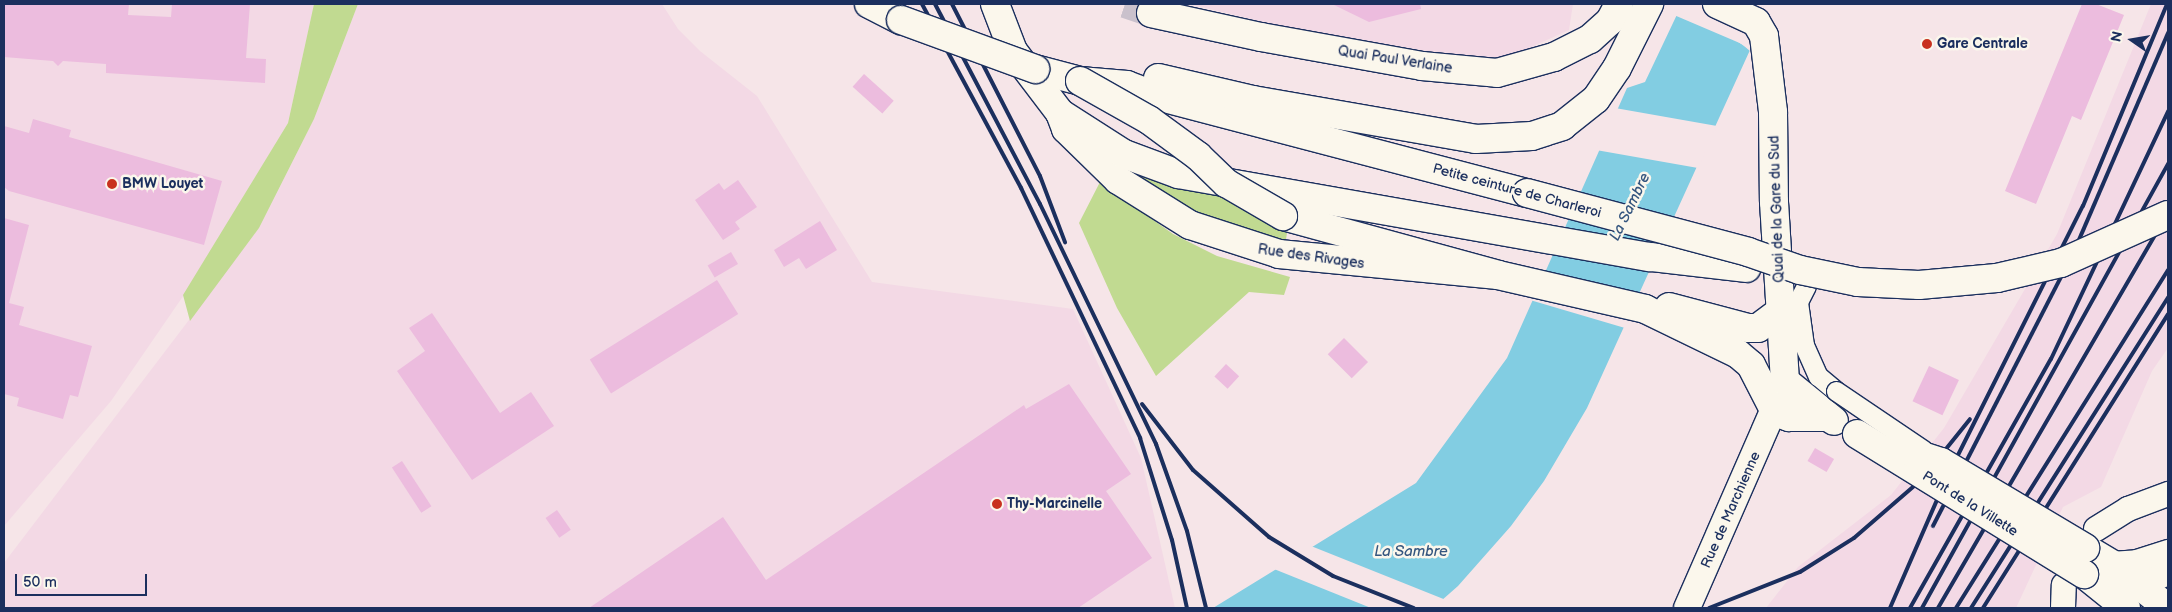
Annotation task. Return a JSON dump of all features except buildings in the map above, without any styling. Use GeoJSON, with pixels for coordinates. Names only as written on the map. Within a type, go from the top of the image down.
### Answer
{"type":"FeatureCollection","features":[{"type":"Feature","properties":{"kind":"main road","name":"Petite ceinture de Charleroi"},"geometry":{"type":"LineString","coordinates":[[870,4],[957,43],[1080,81],[1127,84],[1152,95],[1730,248],[1803,278],[1919,285],[1996,278],[2062,264],[2168,215]]}},
{"type":"Feature","properties":{"kind":"main road","name":"Rue des Rivages"},"geometry":{"type":"LineString","coordinates":[[995,4],[1013,50],[1060,113],[1066,129],[1118,180],[1190,225],[1252,248],[1331,262],[1498,275]]}},
{"type":"Feature","properties":{"kind":"main road","name":"Quai Paul Verlaine"},"geometry":{"type":"LineString","coordinates":[[1151,12],[1261,37],[1422,66],[1497,73],[1554,57],[1590,38],[1610,21],[1618,4]]}},
{"type":"Feature","properties":{"kind":"main road"},"geometry":{"type":"LineString","coordinates":[[1127,84],[1155,77],[1311,110],[1476,139],[1509,140],[1562,126],[1596,99],[1621,61],[1649,4]]}},
{"type":"Feature","properties":{"kind":"main road","name":"Quai de la Gare du Sud"},"geometry":{"type":"LineString","coordinates":[[1717,4],[1756,22],[1764,36],[1773,112],[1774,202],[1783,309],[1786,381]]}},
{"type":"Feature","properties":{"kind":"main road"},"geometry":{"type":"LineString","coordinates":[[1080,81],[1149,120],[1198,156],[1226,184],[1283,216],[1498,275],[1645,309],[1687,321],[1758,328],[1783,309]]}},
{"type":"Feature","properties":{"kind":"main road"},"geometry":{"type":"LineString","coordinates":[[1060,113],[1100,141],[1148,165],[1178,174],[1651,257],[1803,278]]}},
{"type":"Feature","properties":{"kind":"main road"},"geometry":{"type":"LineString","coordinates":[[1687,321],[1751,365],[1775,412],[1789,417],[1827,418]]}},
{"type":"Feature","properties":{"kind":"main road","name":"Rue de Marchienne"},"geometry":{"type":"LineString","coordinates":[[1691,600],[1775,412],[1786,381]]}},
{"type":"Feature","properties":{"kind":"main road","name":"Pont de la Villette"},"geometry":{"type":"LineString","coordinates":[[1786,381],[1827,418],[1857,434],[2070,589],[2126,582]]}},
{"type":"Feature","properties":{"kind":"main road","name":"Pont de la Villette"},"geometry":{"type":"LineString","coordinates":[[1857,434],[1941,462],[2126,582]]}},
{"type":"Feature","properties":{"kind":"main road"},"geometry":{"type":"LineString","coordinates":[[2126,582],[2168,608]]}},
{"type":"Feature","properties":{"kind":"street","name":"Pont de la Villette"},"geometry":{"type":"LineString","coordinates":[[1803,278],[1798,302],[1804,345],[1818,376],[1836,391],[1941,462]]}},
{"type":"Feature","properties":{"kind":"street"},"geometry":{"type":"LineString","coordinates":[[2096,529],[2128,509],[2168,494]]}},
{"type":"Feature","properties":{"kind":"street"},"geometry":{"type":"LineString","coordinates":[[2126,582],[2168,552]]}},
{"type":"Feature","properties":{"kind":"street"},"geometry":{"type":"LineString","coordinates":[[2126,582],[2168,573]]}},
{"type":"Feature","properties":{"kind":"shaded area"},"geometry":{"type":"Polygon","coordinates":[[[4,4],[314,4],[288,123],[188,289],[111,401],[4,526],[4,4]]]}},
{"type":"Feature","properties":{"kind":"shaded area","name":"Thy-Marcinelle"},"geometry":{"type":"Polygon","coordinates":[[[358,4],[662,4],[678,29],[700,51],[757,96],[872,282],[1073,309],[1141,458],[1175,608],[4,608],[4,563],[259,228],[314,119],[358,4]]]}},
{"type":"Feature","properties":{"kind":"shaded area"},"geometry":{"type":"Polygon","coordinates":[[[1189,4],[1573,4],[1569,30],[1509,57],[1461,57],[1272,24],[1189,4]]]}},
{"type":"Feature","properties":{"kind":"shaded area"},"geometry":{"type":"Polygon","coordinates":[[[2151,4],[2168,4],[2168,348],[2152,371],[2101,487],[2063,507],[2016,608],[1766,608],[1798,567],[1891,495],[1944,428],[2057,234],[2151,4]]]}},
{"type":"Feature","properties":{"kind":"green space"},"geometry":{"type":"Polygon","coordinates":[[[314,4],[358,4],[314,119],[259,228],[190,321],[183,295],[288,123],[314,4]]]}},
{"type":"Feature","properties":{"kind":"green space"},"geometry":{"type":"Polygon","coordinates":[[[1117,163],[1151,179],[1215,191],[1237,207],[1287,233],[1285,246],[1222,232],[1117,163]]]}},
{"type":"Feature","properties":{"kind":"green space"},"geometry":{"type":"Polygon","coordinates":[[[1100,182],[1173,234],[1217,256],[1290,277],[1284,295],[1249,292],[1156,376],[1117,308],[1079,223],[1100,182]]]}},
{"type":"Feature","properties":{"kind":"water","name":"La Sambre"},"geometry":{"type":"Polygon","coordinates":[[[1682,4],[1750,50],[1587,408],[1544,481],[1511,526],[1458,586],[1433,608],[1213,608],[1416,483],[1507,358],[1627,88],[1645,82],[1682,4]]]}},
{"type":"Feature","properties":{"kind":"pier"},"geometry":{"type":"Polygon","coordinates":[[[1679,4],[1773,4],[1751,52],[1742,44],[1674,15],[1679,4]]]}},
{"type":"Feature","properties":{"kind":"pier"},"geometry":{"type":"Polygon","coordinates":[[[1615,108],[1717,126],[1698,168],[1596,150],[1615,108]]]}},
{"type":"Feature","properties":{"kind":"pier"},"geometry":{"type":"Polygon","coordinates":[[[1542,271],[1641,294],[1625,328],[1530,300],[1542,271]]]}},
{"type":"Feature","properties":{"kind":"pier"},"geometry":{"type":"Polygon","coordinates":[[[1311,546],[1446,600],[1436,608],[1371,608],[1274,569],[1311,546]]]}},
{"type":"Feature","properties":{"kind":"tunnel"},"geometry":{"type":"LineString","coordinates":[[1125,4],[1151,13]]}},
{"type":"Feature","properties":{"kind":"railway"},"geometry":{"type":"LineString","coordinates":[[922,4],[1021,188],[1140,438],[1172,540],[1187,608]]}},
{"type":"Feature","properties":{"kind":"railway"},"geometry":{"type":"LineString","coordinates":[[935,4],[1040,204],[1156,444],[1187,531],[1206,608]]}},
{"type":"Feature","properties":{"kind":"railway"},"geometry":{"type":"LineString","coordinates":[[952,4],[1040,176],[1065,242]]}},
{"type":"Feature","properties":{"kind":"railway"},"geometry":{"type":"LineString","coordinates":[[1890,608],[1947,477],[2083,206],[2167,4]]}},
{"type":"Feature","properties":{"kind":"railway"},"geometry":{"type":"LineString","coordinates":[[1933,526],[2072,256],[2168,33]]}},
{"type":"Feature","properties":{"kind":"railway"},"geometry":{"type":"LineString","coordinates":[[1910,608],[2051,359],[2168,111]]}},
{"type":"Feature","properties":{"kind":"railway"},"geometry":{"type":"LineString","coordinates":[[1922,608],[2168,164]]}},
{"type":"Feature","properties":{"kind":"railway"},"geometry":{"type":"LineString","coordinates":[[1938,608],[2168,213]]}},
{"type":"Feature","properties":{"kind":"railway"},"geometry":{"type":"LineString","coordinates":[[1956,608],[2168,270]]}},
{"type":"Feature","properties":{"kind":"railway"},"geometry":{"type":"LineString","coordinates":[[1971,608],[2168,297]]}},
{"type":"Feature","properties":{"kind":"railway"},"geometry":{"type":"LineString","coordinates":[[1983,608],[2168,314]]}},
{"type":"Feature","properties":{"kind":"railway"},"geometry":{"type":"LineString","coordinates":[[1142,404],[1193,470],[1269,537],[1333,576],[1414,608]]}},
{"type":"Feature","properties":{"kind":"railway"},"geometry":{"type":"LineString","coordinates":[[1709,608],[1800,572],[1854,538],[1921,480],[1970,419]]}},
{"type":"Feature","properties":{"kind":"place","name":"Gare Centrale"},"geometry":{"type":"Point","coordinates":[1927,44]}},
{"type":"Feature","properties":{"kind":"place","name":"BMW Louyet"},"geometry":{"type":"Point","coordinates":[112,184]}},
{"type":"Feature","properties":{"kind":"place","name":"Thy-Marcinelle"},"geometry":{"type":"Point","coordinates":[997,504]}}]}
